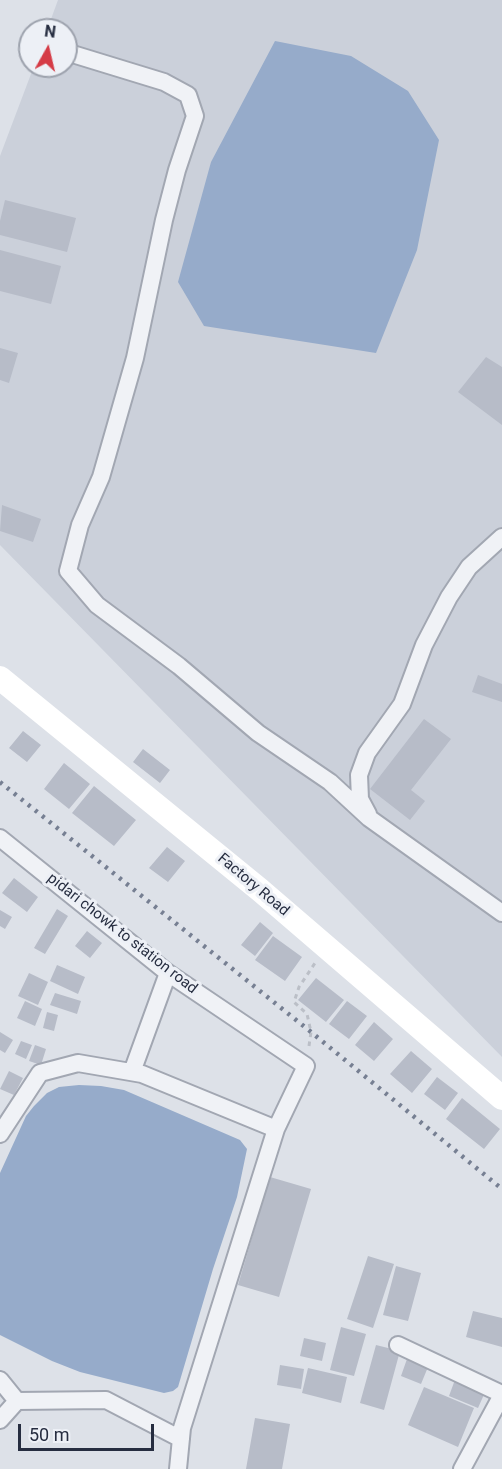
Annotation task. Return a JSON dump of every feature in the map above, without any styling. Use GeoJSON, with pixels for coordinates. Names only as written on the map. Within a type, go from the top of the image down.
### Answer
{"type":"FeatureCollection","features":[{"type":"Feature","properties":{"kind":"main road","name":"Factory Road"},"geometry":{"type":"LineString","coordinates":[[0,678],[260,890],[502,1098]]}},
{"type":"Feature","properties":{"kind":"street"},"geometry":{"type":"LineString","coordinates":[[78,56],[164,82],[188,95],[195,116],[177,170],[164,220],[135,358],[101,477],[80,525],[68,570],[97,605],[179,666],[258,733],[330,782],[369,818],[502,913]]}},
{"type":"Feature","properties":{"kind":"street"},"geometry":{"type":"LineString","coordinates":[[369,818],[360,800],[359,775],[367,753],[402,704],[424,645],[449,597],[469,567],[502,537]]}},
{"type":"Feature","properties":{"kind":"street","name":"pidari chowk to station road"},"geometry":{"type":"LineString","coordinates":[[0,838],[168,973],[306,1066]]}},
{"type":"Feature","properties":{"kind":"street"},"geometry":{"type":"LineString","coordinates":[[132,1072],[168,973]]}},
{"type":"Feature","properties":{"kind":"street"},"geometry":{"type":"LineString","coordinates":[[0,1134],[40,1073],[78,1063],[142,1074],[276,1128]]}},
{"type":"Feature","properties":{"kind":"street"},"geometry":{"type":"LineString","coordinates":[[178,1469],[182,1428],[276,1128],[306,1066]]}},
{"type":"Feature","properties":{"kind":"street"},"geometry":{"type":"LineString","coordinates":[[398,1345],[502,1395],[462,1469]]}},
{"type":"Feature","properties":{"kind":"street"},"geometry":{"type":"LineString","coordinates":[[0,1380],[17,1401]]}},
{"type":"Feature","properties":{"kind":"street"},"geometry":{"type":"LineString","coordinates":[[0,1420],[17,1401],[106,1400],[181,1439]]}},
{"type":"Feature","properties":{"kind":"path"},"geometry":{"type":"LineString","coordinates":[[306,1066],[311,1032],[307,1014],[294,1002],[299,987],[327,947]]}},
{"type":"Feature","properties":{"kind":"shaded area"},"geometry":{"type":"Polygon","coordinates":[[[58,0],[502,0],[502,1057],[0,545],[0,156],[29,78],[78,78],[78,18],[51,18],[58,0]]]}},
{"type":"Feature","properties":{"kind":"water"},"geometry":{"type":"Polygon","coordinates":[[[275,41],[351,56],[408,91],[439,140],[417,250],[376,353],[204,326],[178,282],[211,162],[275,41]]]}},
{"type":"Feature","properties":{"kind":"water"},"geometry":{"type":"Polygon","coordinates":[[[79,1085],[124,1090],[240,1140],[247,1149],[237,1197],[178,1387],[173,1391],[164,1393],[80,1372],[0,1335],[0,1173],[26,1116],[34,1106],[47,1093],[59,1087],[79,1085]]]}},
{"type":"Feature","properties":{"kind":"building"},"geometry":{"type":"Polygon","coordinates":[[[5,200],[76,218],[67,252],[0,235],[0,221],[5,200]]]}},
{"type":"Feature","properties":{"kind":"building"},"geometry":{"type":"Polygon","coordinates":[[[0,250],[61,266],[51,304],[0,291],[0,250]]]}},
{"type":"Feature","properties":{"kind":"building"},"geometry":{"type":"Polygon","coordinates":[[[0,348],[18,353],[9,383],[0,380],[0,348]]]}},
{"type":"Feature","properties":{"kind":"building"},"geometry":{"type":"Polygon","coordinates":[[[486,357],[502,367],[502,425],[458,392],[486,357]]]}},
{"type":"Feature","properties":{"kind":"building"},"geometry":{"type":"Polygon","coordinates":[[[2,505],[41,519],[33,542],[0,531],[2,505]]]}},
{"type":"Feature","properties":{"kind":"building"},"geometry":{"type":"Polygon","coordinates":[[[478,675],[502,684],[502,702],[472,692],[478,675]]]}},
{"type":"Feature","properties":{"kind":"building"},"geometry":{"type":"Polygon","coordinates":[[[424,719],[451,739],[411,790],[425,801],[410,820],[370,789],[424,719]]]}},
{"type":"Feature","properties":{"kind":"building"},"geometry":{"type":"Polygon","coordinates":[[[23,731],[41,745],[27,762],[9,748],[23,731]]]}},
{"type":"Feature","properties":{"kind":"building"},"geometry":{"type":"Polygon","coordinates":[[[143,749],[170,770],[160,783],[133,762],[143,749]]]}},
{"type":"Feature","properties":{"kind":"building"},"geometry":{"type":"Polygon","coordinates":[[[64,763],[90,784],[69,809],[44,789],[64,763]]]}},
{"type":"Feature","properties":{"kind":"building"},"geometry":{"type":"Polygon","coordinates":[[[94,786],[136,820],[114,846],[72,813],[94,786]]]}},
{"type":"Feature","properties":{"kind":"building"},"geometry":{"type":"Polygon","coordinates":[[[167,847],[185,861],[168,882],[149,868],[167,847]]]}},
{"type":"Feature","properties":{"kind":"building"},"geometry":{"type":"Polygon","coordinates":[[[14,878],[38,897],[27,912],[2,893],[14,878]]]}},
{"type":"Feature","properties":{"kind":"building"},"geometry":{"type":"Polygon","coordinates":[[[57,909],[68,916],[45,954],[34,948],[57,909]]]}},
{"type":"Feature","properties":{"kind":"building"},"geometry":{"type":"Polygon","coordinates":[[[0,910],[12,917],[5,929],[0,926],[0,910]]]}},
{"type":"Feature","properties":{"kind":"building"},"geometry":{"type":"Polygon","coordinates":[[[260,922],[273,933],[255,956],[241,945],[260,922]]]}},
{"type":"Feature","properties":{"kind":"building"},"geometry":{"type":"Polygon","coordinates":[[[87,931],[102,943],[90,958],[75,946],[87,931]]]}},
{"type":"Feature","properties":{"kind":"building"},"geometry":{"type":"Polygon","coordinates":[[[273,936],[302,957],[285,981],[255,960],[273,936]]]}},
{"type":"Feature","properties":{"kind":"building"},"geometry":{"type":"Polygon","coordinates":[[[57,965],[85,977],[78,994],[50,981],[57,965]]]}},
{"type":"Feature","properties":{"kind":"building"},"geometry":{"type":"Polygon","coordinates":[[[29,973],[48,982],[38,1005],[18,996],[29,973]]]}},
{"type":"Feature","properties":{"kind":"building"},"geometry":{"type":"Polygon","coordinates":[[[316,978],[344,1000],[326,1022],[298,1000],[316,978]]]}},
{"type":"Feature","properties":{"kind":"building"},"geometry":{"type":"Polygon","coordinates":[[[55,993],[81,1001],[77,1014],[50,1005],[55,993]]]}},
{"type":"Feature","properties":{"kind":"building"},"geometry":{"type":"Polygon","coordinates":[[[25,1001],[42,1009],[35,1026],[17,1018],[25,1001]]]}},
{"type":"Feature","properties":{"kind":"building"},"geometry":{"type":"Polygon","coordinates":[[[347,1001],[367,1016],[349,1039],[329,1024],[347,1001]]]}},
{"type":"Feature","properties":{"kind":"building"},"geometry":{"type":"Polygon","coordinates":[[[47,1012],[58,1015],[54,1031],[43,1028],[47,1012]]]}},
{"type":"Feature","properties":{"kind":"building"},"geometry":{"type":"Polygon","coordinates":[[[374,1022],[393,1039],[374,1061],[355,1045],[374,1022]]]}},
{"type":"Feature","properties":{"kind":"building"},"geometry":{"type":"Polygon","coordinates":[[[0,1032],[13,1040],[5,1053],[0,1050],[0,1032]]]}},
{"type":"Feature","properties":{"kind":"building"},"geometry":{"type":"Polygon","coordinates":[[[21,1041],[32,1045],[26,1059],[15,1054],[21,1041]]]}},
{"type":"Feature","properties":{"kind":"building"},"geometry":{"type":"Polygon","coordinates":[[[35,1045],[46,1049],[41,1065],[29,1061],[35,1045]]]}},
{"type":"Feature","properties":{"kind":"building"},"geometry":{"type":"Polygon","coordinates":[[[411,1051],[432,1069],[412,1093],[390,1074],[411,1051]]]}},
{"type":"Feature","properties":{"kind":"building"},"geometry":{"type":"Polygon","coordinates":[[[9,1071],[23,1078],[14,1095],[0,1089],[9,1071]]]}},
{"type":"Feature","properties":{"kind":"building"},"geometry":{"type":"Polygon","coordinates":[[[437,1077],[458,1093],[445,1110],[424,1094],[437,1077]]]}},
{"type":"Feature","properties":{"kind":"building"},"geometry":{"type":"Polygon","coordinates":[[[462,1098],[500,1129],[484,1149],[446,1119],[462,1098]]]}},
{"type":"Feature","properties":{"kind":"building"},"geometry":{"type":"Polygon","coordinates":[[[270,1177],[311,1189],[279,1297],[238,1285],[270,1177]]]}},
{"type":"Feature","properties":{"kind":"building"},"geometry":{"type":"Polygon","coordinates":[[[368,1256],[394,1264],[373,1328],[347,1319],[368,1256]]]}},
{"type":"Feature","properties":{"kind":"building"},"geometry":{"type":"Polygon","coordinates":[[[396,1266],[421,1273],[408,1321],[383,1315],[396,1266]]]}},
{"type":"Feature","properties":{"kind":"building"},"geometry":{"type":"Polygon","coordinates":[[[473,1311],[502,1318],[502,1347],[466,1337],[473,1311]]]}},
{"type":"Feature","properties":{"kind":"building"},"geometry":{"type":"Polygon","coordinates":[[[341,1327],[366,1334],[354,1376],[330,1370],[341,1327]]]}},
{"type":"Feature","properties":{"kind":"building"},"geometry":{"type":"Polygon","coordinates":[[[304,1338],[326,1343],[322,1361],[300,1356],[304,1338]]]}},
{"type":"Feature","properties":{"kind":"building"},"geometry":{"type":"Polygon","coordinates":[[[376,1345],[400,1351],[384,1410],[360,1403],[376,1345]]]}},
{"type":"Feature","properties":{"kind":"building"},"geometry":{"type":"Polygon","coordinates":[[[407,1359],[428,1367],[421,1384],[401,1376],[407,1359]]]}},
{"type":"Feature","properties":{"kind":"building"},"geometry":{"type":"Polygon","coordinates":[[[280,1365],[304,1369],[301,1389],[277,1385],[280,1365]]]}},
{"type":"Feature","properties":{"kind":"building"},"geometry":{"type":"Polygon","coordinates":[[[308,1368],[347,1377],[341,1403],[302,1393],[308,1368]]]}},
{"type":"Feature","properties":{"kind":"building"},"geometry":{"type":"Polygon","coordinates":[[[456,1377],[486,1390],[478,1408],[449,1396],[456,1377]]]}},
{"type":"Feature","properties":{"kind":"building"},"geometry":{"type":"Polygon","coordinates":[[[424,1387],[474,1408],[458,1447],[408,1425],[424,1387]]]}},
{"type":"Feature","properties":{"kind":"building"},"geometry":{"type":"Polygon","coordinates":[[[255,1418],[290,1424],[282,1469],[246,1469],[255,1418]]]}},
{"type":"Feature","properties":{"kind":"railway"},"geometry":{"type":"LineString","coordinates":[[0,782],[502,1189]]}}]}
